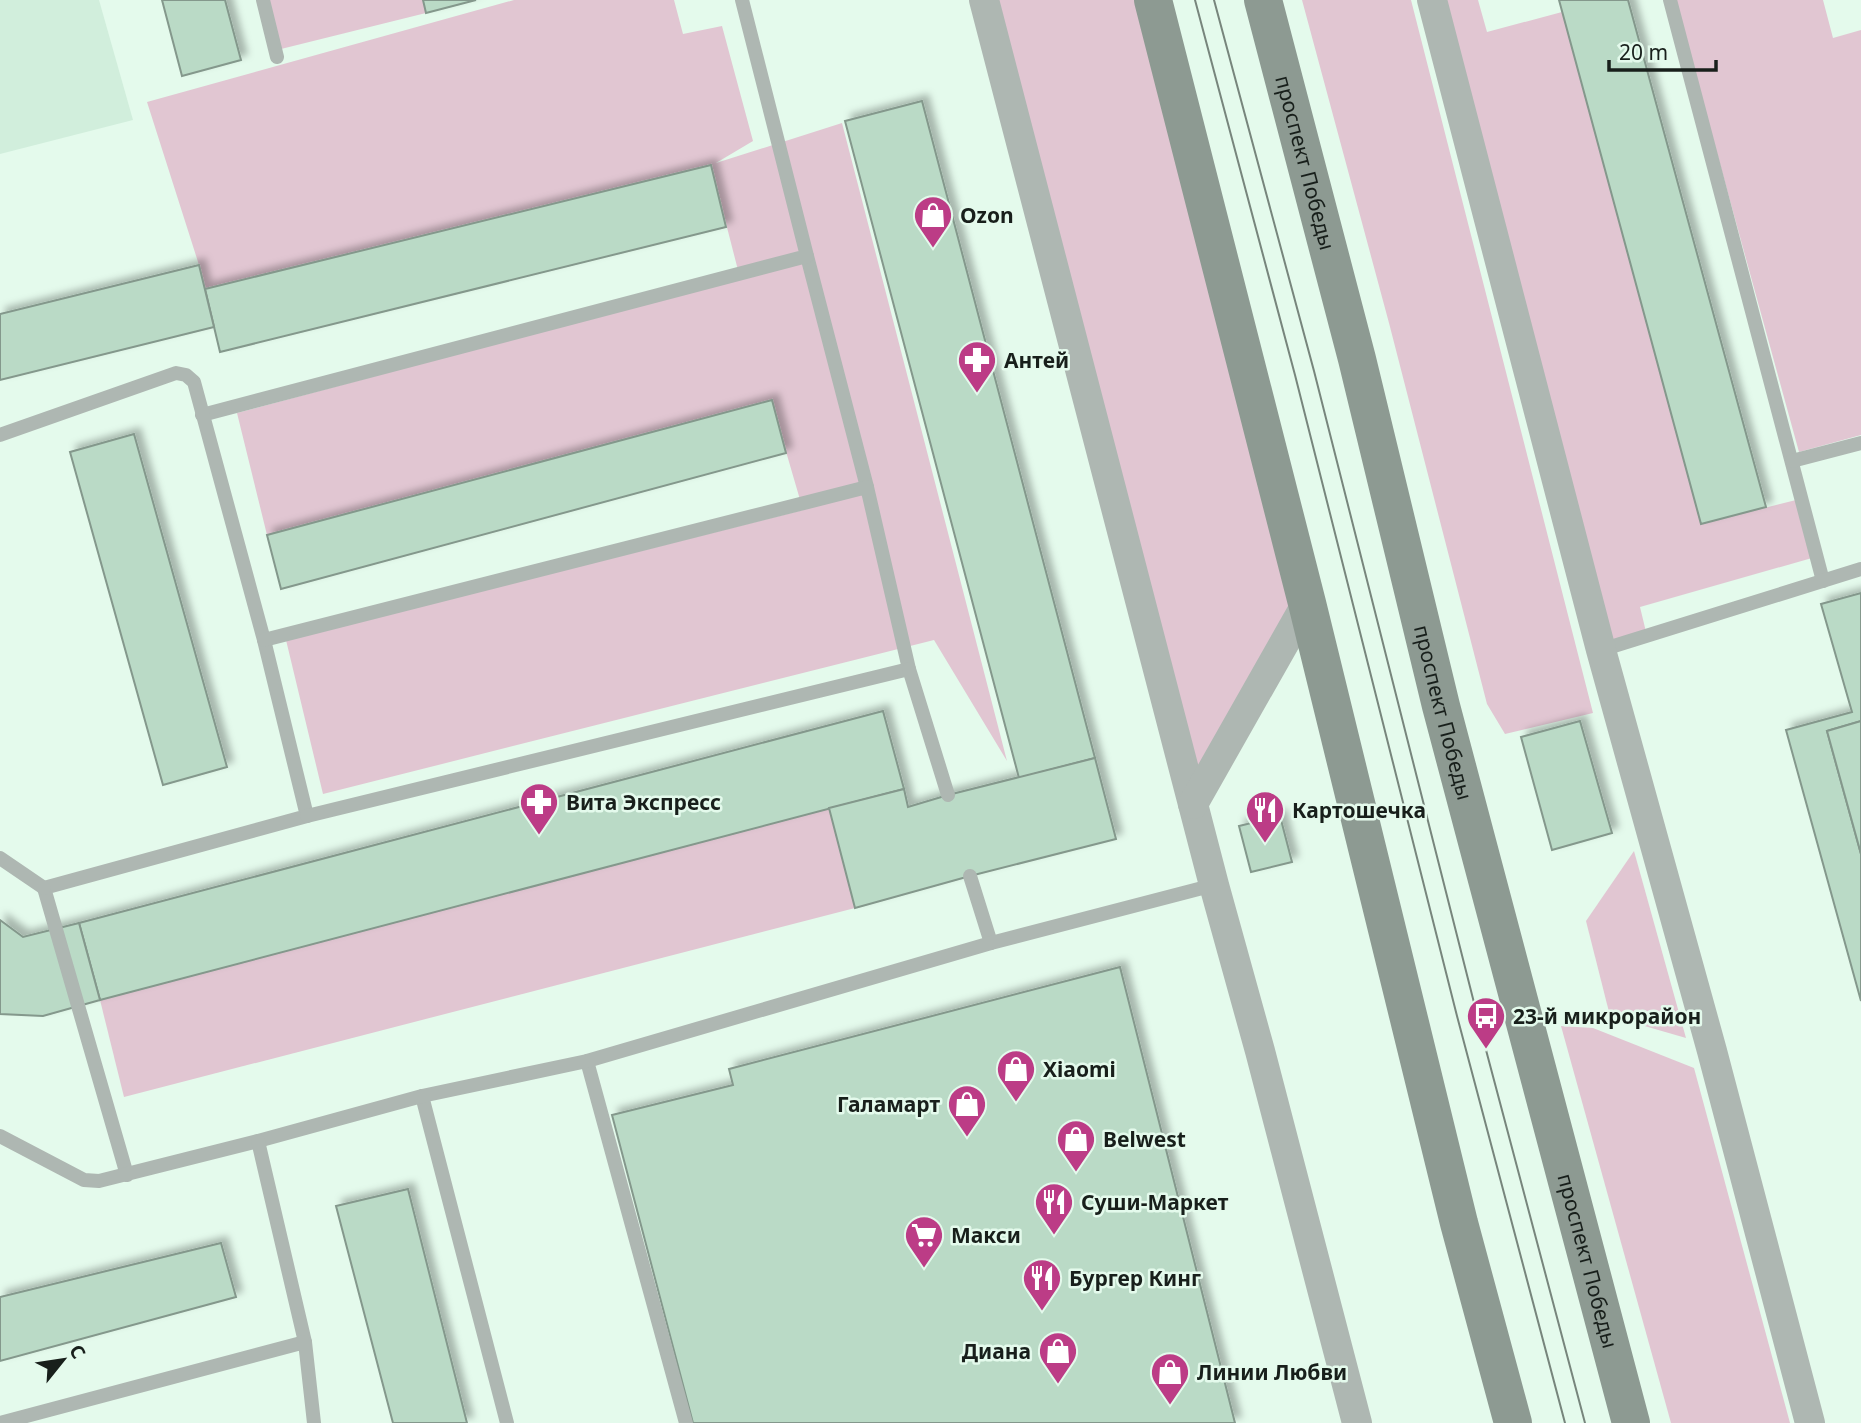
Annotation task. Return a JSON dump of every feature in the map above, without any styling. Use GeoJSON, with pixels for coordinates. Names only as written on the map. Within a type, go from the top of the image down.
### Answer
{"type":"FeatureCollection","features":[{"type":"Feature","properties":{"kind":"main road"},"geometry":{"type":"LineString","coordinates":[[1153,0],[1307,603],[1452,1196],[1513,1423]]}},
{"type":"Feature","properties":{"kind":"main road","name":"проспект Победы"},"geometry":{"type":"LineString","coordinates":[[1263,0],[1357,359],[1441,706],[1631,1423]]}},
{"type":"Feature","properties":{"kind":"street"},"geometry":{"type":"LineString","coordinates":[[984,0],[1357,1423]]}},
{"type":"Feature","properties":{"kind":"street"},"geometry":{"type":"LineString","coordinates":[[1432,0],[1601,650],[1712,1051],[1810,1423]]}},
{"type":"Feature","properties":{"kind":"street"},"geometry":{"type":"LineString","coordinates":[[1194,804],[1307,603]]}},
{"type":"Feature","properties":{"kind":"lane"},"geometry":{"type":"LineString","coordinates":[[263,0],[277,57]]}},
{"type":"Feature","properties":{"kind":"lane"},"geometry":{"type":"LineString","coordinates":[[742,0],[867,487],[909,669],[948,795]]}},
{"type":"Feature","properties":{"kind":"lane"},"geometry":{"type":"LineString","coordinates":[[1670,0],[1823,580]]}},
{"type":"Feature","properties":{"kind":"lane"},"geometry":{"type":"LineString","coordinates":[[202,415],[807,256]]}},
{"type":"Feature","properties":{"kind":"lane"},"geometry":{"type":"LineString","coordinates":[[0,435],[176,373],[186,374],[194,382],[264,640],[307,816]]}},
{"type":"Feature","properties":{"kind":"lane"},"geometry":{"type":"LineString","coordinates":[[1792,461],[1861,443]]}},
{"type":"Feature","properties":{"kind":"lane"},"geometry":{"type":"LineString","coordinates":[[264,640],[867,487]]}},
{"type":"Feature","properties":{"kind":"lane"},"geometry":{"type":"LineString","coordinates":[[1601,650],[1861,569]]}},
{"type":"Feature","properties":{"kind":"lane"},"geometry":{"type":"LineString","coordinates":[[44,888],[307,816],[909,669]]}},
{"type":"Feature","properties":{"kind":"lane"},"geometry":{"type":"LineString","coordinates":[[0,858],[44,888],[127,1175]]}},
{"type":"Feature","properties":{"kind":"lane"},"geometry":{"type":"LineString","coordinates":[[970,876],[991,943]]}},
{"type":"Feature","properties":{"kind":"lane"},"geometry":{"type":"LineString","coordinates":[[0,1136],[84,1180],[99,1181],[422,1096],[587,1061],[991,943],[1214,885]]}},
{"type":"Feature","properties":{"kind":"lane"},"geometry":{"type":"LineString","coordinates":[[587,1061],[686,1423]]}},
{"type":"Feature","properties":{"kind":"lane"},"geometry":{"type":"LineString","coordinates":[[422,1096],[507,1423]]}},
{"type":"Feature","properties":{"kind":"lane"},"geometry":{"type":"LineString","coordinates":[[257,1141],[305,1342],[314,1423]]}},
{"type":"Feature","properties":{"kind":"lane"},"geometry":{"type":"LineString","coordinates":[[0,1423],[305,1342]]}},
{"type":"Feature","properties":{"kind":"shaded area"},"geometry":{"type":"Polygon","coordinates":[[[0,0],[99,0],[133,120],[0,154],[0,0]]]}},
{"type":"Feature","properties":{"kind":"shaded area"},"geometry":{"type":"Polygon","coordinates":[[[269,0],[423,0],[426,13],[281,49],[269,0]]]}},
{"type":"Feature","properties":{"kind":"shaded area"},"geometry":{"type":"Polygon","coordinates":[[[514,0],[674,0],[683,34],[722,26],[753,141],[716,163],[842,123],[1007,761],[934,640],[323,794],[286,640],[803,510],[771,400],[267,535],[237,413],[740,278],[711,165],[205,289],[147,102],[514,0]]]}},
{"type":"Feature","properties":{"kind":"shaded area"},"geometry":{"type":"Polygon","coordinates":[[[984,0],[1153,0],[1307,603],[1193,804],[984,0]]]}},
{"type":"Feature","properties":{"kind":"shaded area"},"geometry":{"type":"Polygon","coordinates":[[[1302,0],[1411,0],[1593,713],[1505,734],[1487,704],[1302,0]]]}},
{"type":"Feature","properties":{"kind":"shaded area"},"geometry":{"type":"Polygon","coordinates":[[[1432,0],[1478,0],[1487,32],[1562,12],[1701,524],[1796,500],[1812,558],[1640,607],[1647,636],[1601,650],[1432,0]]]}},
{"type":"Feature","properties":{"kind":"shaded area"},"geometry":{"type":"Polygon","coordinates":[[[1675,0],[1823,0],[1833,38],[1861,30],[1861,435],[1799,452],[1675,0]]]}},
{"type":"Feature","properties":{"kind":"shaded area"},"geometry":{"type":"Polygon","coordinates":[[[829,808],[855,908],[124,1097],[100,1000],[829,808]]]}},
{"type":"Feature","properties":{"kind":"shaded area"},"geometry":{"type":"Polygon","coordinates":[[[1634,851],[1686,1038],[1610,1016],[1586,921],[1634,851]]]}},
{"type":"Feature","properties":{"kind":"shaded area"},"geometry":{"type":"Polygon","coordinates":[[[1561,1026],[1593,1028],[1694,1068],[1790,1423],[1671,1423],[1561,1026]]]}},
{"type":"Feature","properties":{"kind":"building"},"geometry":{"type":"Polygon","coordinates":[[[162,0],[225,0],[241,60],[182,76],[162,0]]]}},
{"type":"Feature","properties":{"kind":"building"},"geometry":{"type":"Polygon","coordinates":[[[423,0],[476,0],[426,13],[423,0]]]}},
{"type":"Feature","properties":{"kind":"building"},"geometry":{"type":"Polygon","coordinates":[[[1559,0],[1628,0],[1766,507],[1701,524],[1559,0]]]}},
{"type":"Feature","properties":{"kind":"building"},"geometry":{"type":"Polygon","coordinates":[[[922,101],[1095,758],[1019,778],[845,121],[922,101]]]}},
{"type":"Feature","properties":{"kind":"building"},"geometry":{"type":"Polygon","coordinates":[[[711,165],[726,227],[220,352],[205,289],[711,165]]]}},
{"type":"Feature","properties":{"kind":"building"},"geometry":{"type":"Polygon","coordinates":[[[199,265],[214,327],[0,380],[0,314],[199,265]]]}},
{"type":"Feature","properties":{"kind":"building"},"geometry":{"type":"Polygon","coordinates":[[[772,400],[786,453],[281,589],[267,535],[772,400]]]}},
{"type":"Feature","properties":{"kind":"building"},"geometry":{"type":"Polygon","coordinates":[[[134,434],[227,767],[163,785],[70,452],[134,434]]]}},
{"type":"Feature","properties":{"kind":"building"},"geometry":{"type":"Polygon","coordinates":[[[1861,593],[1861,721],[1827,731],[1861,854],[1861,1001],[1786,730],[1852,712],[1821,604],[1861,593]]]}},
{"type":"Feature","properties":{"kind":"building"},"geometry":{"type":"Polygon","coordinates":[[[883,711],[904,789],[100,1000],[79,923],[883,711]]]}},
{"type":"Feature","properties":{"kind":"building"},"geometry":{"type":"Polygon","coordinates":[[[1580,721],[1612,833],[1552,850],[1521,737],[1580,721]]]}},
{"type":"Feature","properties":{"kind":"building"},"geometry":{"type":"Polygon","coordinates":[[[1861,721],[1861,854],[1827,731],[1861,721]]]}},
{"type":"Feature","properties":{"kind":"building"},"geometry":{"type":"Polygon","coordinates":[[[1095,758],[1116,839],[855,908],[829,808],[904,789],[908,807],[1095,758]]]}},
{"type":"Feature","properties":{"kind":"building","name":"Картошечка"},"geometry":{"type":"Polygon","coordinates":[[[1280,816],[1292,862],[1251,872],[1239,826],[1280,816]]]}},
{"type":"Feature","properties":{"kind":"building"},"geometry":{"type":"Polygon","coordinates":[[[0,920],[23,937],[79,923],[100,1000],[43,1016],[0,1014],[0,920]]]}},
{"type":"Feature","properties":{"kind":"building","name":"Макси"},"geometry":{"type":"Polygon","coordinates":[[[1120,967],[1235,1423],[693,1423],[612,1115],[733,1085],[729,1069],[1120,967]]]}},
{"type":"Feature","properties":{"kind":"building"},"geometry":{"type":"Polygon","coordinates":[[[408,1189],[467,1423],[393,1423],[336,1206],[408,1189]]]}},
{"type":"Feature","properties":{"kind":"building"},"geometry":{"type":"Polygon","coordinates":[[[221,1243],[236,1297],[0,1361],[0,1297],[221,1243]]]}},
{"type":"Feature","properties":{"kind":"tram line"},"geometry":{"type":"LineString","coordinates":[[1195,0],[1295,375],[1457,1016],[1565,1423]]}},
{"type":"Feature","properties":{"kind":"tram line"},"geometry":{"type":"LineString","coordinates":[[1214,0],[1314,371],[1486,1050],[1585,1423]]}},
{"type":"Feature","properties":{"kind":"place","name":"Ozon"},"geometry":{"type":"Point","coordinates":[933,249]}},
{"type":"Feature","properties":{"kind":"place","name":"Антей"},"geometry":{"type":"Point","coordinates":[977,394]}},
{"type":"Feature","properties":{"kind":"place","name":"Вита Экспресс"},"geometry":{"type":"Point","coordinates":[539,836]}},
{"type":"Feature","properties":{"kind":"place","name":"Картошечка"},"geometry":{"type":"Point","coordinates":[1265,844]}},
{"type":"Feature","properties":{"kind":"place","name":"23-й микрорайон"},"geometry":{"type":"Point","coordinates":[1486,1050]}},
{"type":"Feature","properties":{"kind":"place","name":"Xiaomi"},"geometry":{"type":"Point","coordinates":[1016,1103]}},
{"type":"Feature","properties":{"kind":"place","name":"Галамарт"},"geometry":{"type":"Point","coordinates":[967,1138]}},
{"type":"Feature","properties":{"kind":"place","name":"Belwest"},"geometry":{"type":"Point","coordinates":[1076,1173]}},
{"type":"Feature","properties":{"kind":"place","name":"Суши-Маркет"},"geometry":{"type":"Point","coordinates":[1054,1236]}},
{"type":"Feature","properties":{"kind":"place","name":"Макси"},"geometry":{"type":"Point","coordinates":[924,1269]}},
{"type":"Feature","properties":{"kind":"place","name":"Бургер Кинг"},"geometry":{"type":"Point","coordinates":[1042,1312]}},
{"type":"Feature","properties":{"kind":"place","name":"Диана"},"geometry":{"type":"Point","coordinates":[1058,1385]}},
{"type":"Feature","properties":{"kind":"place","name":"Линии Любви"},"geometry":{"type":"Point","coordinates":[1170,1406]}}]}
